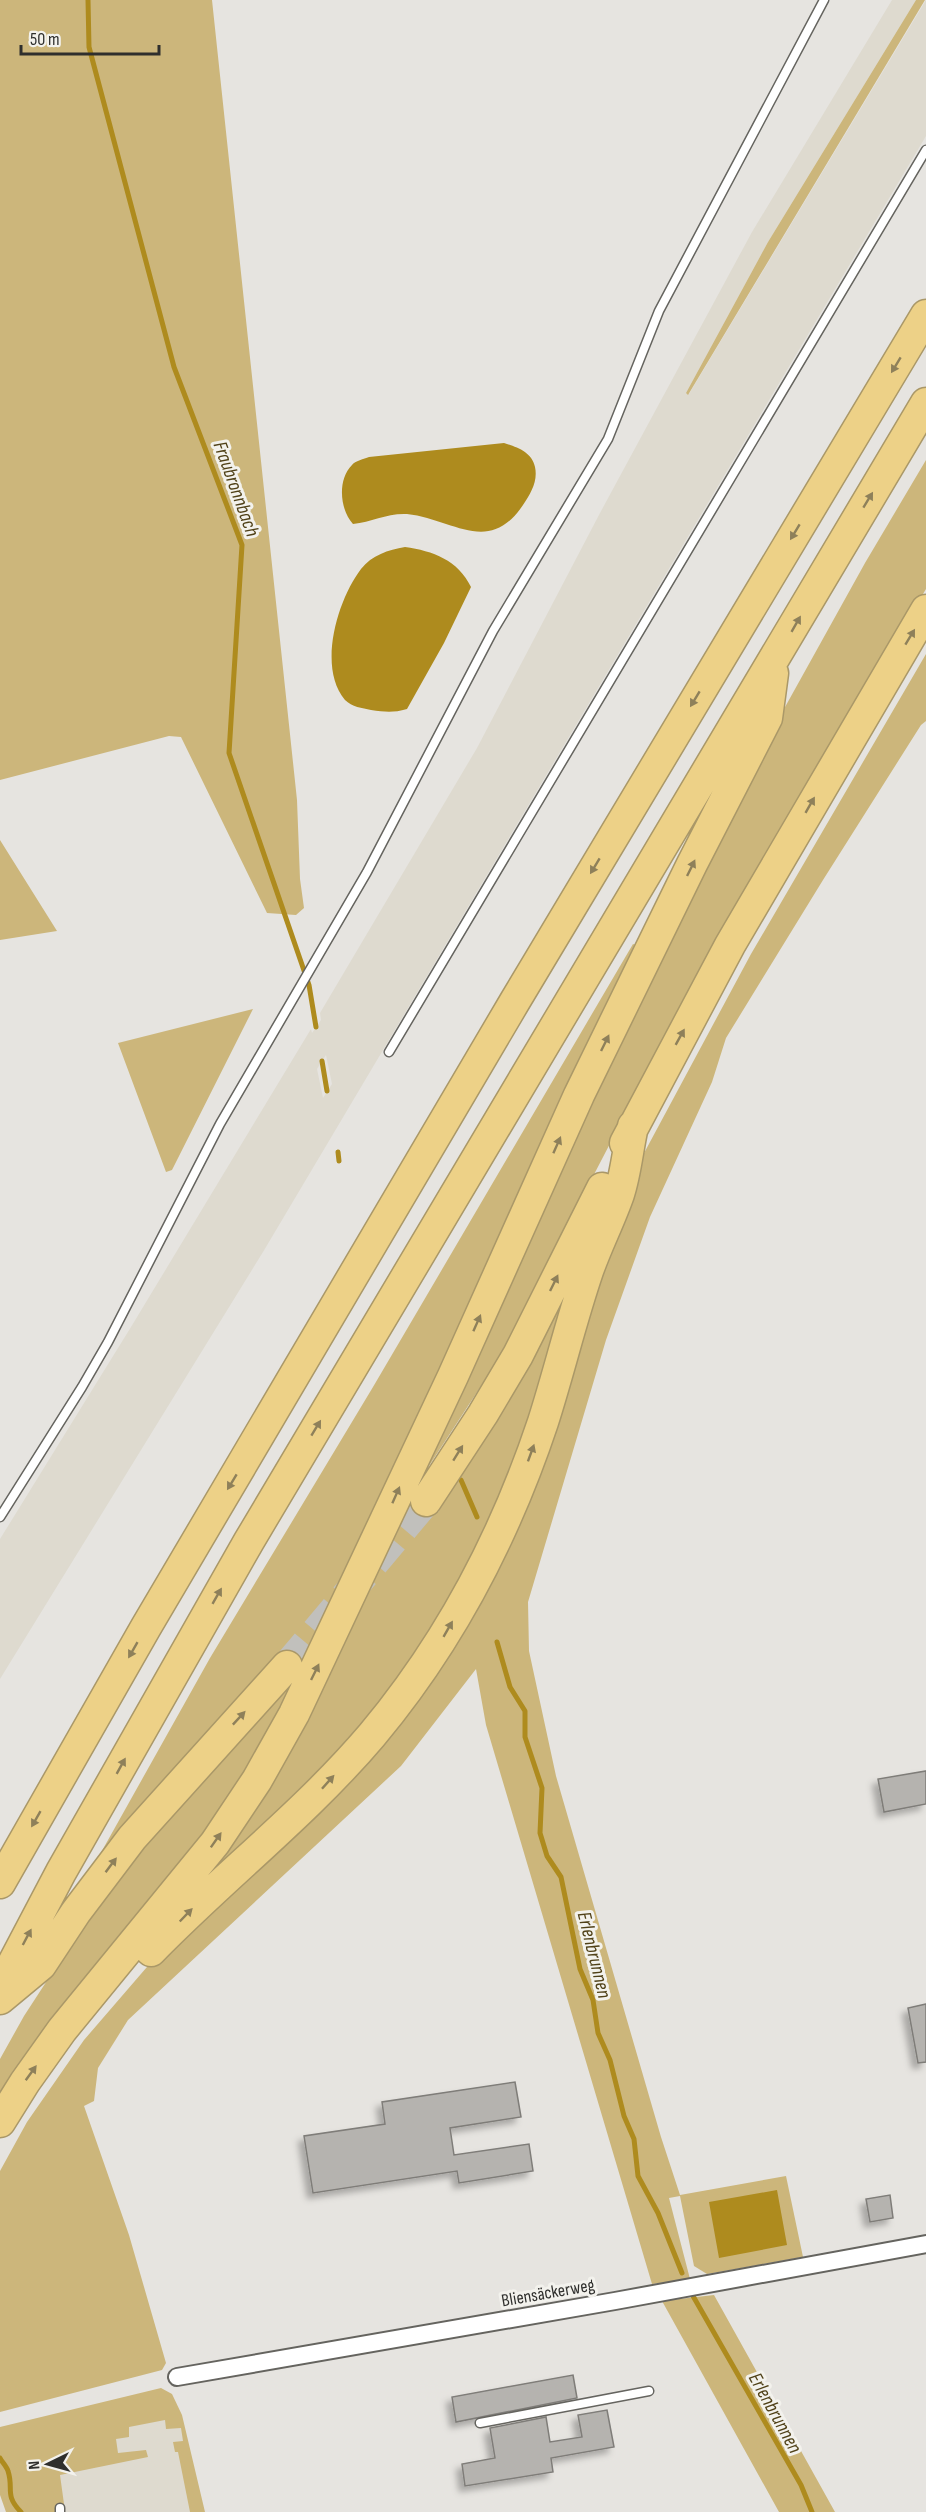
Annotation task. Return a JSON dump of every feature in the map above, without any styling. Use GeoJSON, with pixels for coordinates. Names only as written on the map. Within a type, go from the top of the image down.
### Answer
{"type":"FeatureCollection","features":[{"type":"Feature","properties":{"kind":"highway"},"geometry":{"type":"LineString","coordinates":[[0,1883],[146,1627],[515,1001],[926,315]]}},
{"type":"Feature","properties":{"kind":"highway"},"geometry":{"type":"LineString","coordinates":[[0,1988],[61,1872],[249,1541],[926,403]]}},
{"type":"Feature","properties":{"kind":"highway"},"geometry":{"type":"LineString","coordinates":[[426,1501],[483,1414],[518,1355],[633,1126],[775,866],[926,610]]}},
{"type":"Feature","properties":{"kind":"highway"},"geometry":{"type":"LineString","coordinates":[[0,2122],[37,2064],[215,1843],[257,1780],[294,1714],[453,1376],[579,1095],[692,864],[767,718],[774,661]]}},
{"type":"Feature","properties":{"kind":"highway"},"geometry":{"type":"LineString","coordinates":[[100,1983],[145,1957],[194,1907],[315,1797],[372,1735],[438,1646],[490,1554],[525,1471],[543,1422],[588,1270],[620,1191],[633,1126]]}},
{"type":"Feature","properties":{"kind":"highway"},"geometry":{"type":"LineString","coordinates":[[0,1999],[41,1965],[76,1912],[132,1838],[287,1666]]}},
{"type":"Feature","properties":{"kind":"street","name":"Bliensäckerweg"},"geometry":{"type":"LineString","coordinates":[[177,2377],[926,2244]]}},
{"type":"Feature","properties":{"kind":"lane"},"geometry":{"type":"LineString","coordinates":[[0,1517],[93,1369],[139,1286],[220,1124],[403,806],[492,631],[608,439],[659,311],[824,0]]}},
{"type":"Feature","properties":{"kind":"lane"},"geometry":{"type":"LineString","coordinates":[[389,1052],[926,150]]}},
{"type":"Feature","properties":{"kind":"lane"},"geometry":{"type":"LineString","coordinates":[[480,2423],[649,2391]]}},
{"type":"Feature","properties":{"kind":"shaded area"},"geometry":{"type":"Polygon","coordinates":[[[0,0],[212,0],[297,800],[300,879],[304,908],[296,915],[267,913],[181,737],[169,736],[0,780],[0,0]]]}},
{"type":"Feature","properties":{"kind":"shaded area"},"geometry":{"type":"Polygon","coordinates":[[[892,0],[916,0],[768,242],[686,393],[689,394],[926,0],[926,136],[263,1252],[0,1679],[0,1539],[311,1029],[312,1033],[321,1020],[320,1013],[477,748],[600,513],[752,232],[892,0]],[[326,1055],[317,1069],[323,1098],[332,1084],[326,1055]]]}},
{"type":"Feature","properties":{"kind":"shaded area"},"geometry":{"type":"Polygon","coordinates":[[[916,0],[925,0],[688,395],[686,393],[768,242],[916,0]]]}},
{"type":"Feature","properties":{"kind":"shaded area"},"geometry":{"type":"Polygon","coordinates":[[[504,443],[519,448],[531,457],[536,477],[523,505],[510,520],[497,529],[483,532],[470,530],[407,514],[353,524],[345,511],[342,487],[347,471],[357,461],[369,457],[504,443]]]}},
{"type":"Feature","properties":{"kind":"shaded area"},"geometry":{"type":"Polygon","coordinates":[[[926,460],[926,589],[771,846],[681,1007],[496,1363],[425,1472],[427,1494],[431,1504],[438,1512],[516,1386],[573,1270],[541,1396],[462,1587],[364,1730],[202,1885],[199,1882],[291,1745],[337,1660],[623,1027],[734,799],[865,563],[926,460]]]}},
{"type":"Feature","properties":{"kind":"shaded area"},"geometry":{"type":"Polygon","coordinates":[[[405,547],[444,558],[459,570],[471,587],[444,643],[407,709],[385,712],[357,707],[345,700],[332,670],[334,633],[338,615],[345,597],[365,564],[381,554],[405,547]]]}},
{"type":"Feature","properties":{"kind":"shaded area"},"geometry":{"type":"Polygon","coordinates":[[[926,654],[926,721],[921,725],[823,880],[726,1038],[712,1082],[650,1217],[606,1340],[528,1602],[529,1651],[556,1776],[680,2195],[786,2176],[803,2257],[707,2274],[694,2266],[680,2196],[669,2198],[690,2279],[652,2284],[486,1725],[476,1669],[401,1766],[128,2020],[98,2068],[94,2101],[84,2106],[129,2235],[166,2363],[162,2370],[0,2412],[0,2171],[27,2122],[84,2040],[153,1960],[455,1641],[605,1246],[643,1155],[751,954],[926,654]]]}},
{"type":"Feature","properties":{"kind":"shaded area"},"geometry":{"type":"Polygon","coordinates":[[[0,840],[57,931],[0,940],[0,840]]]}},
{"type":"Feature","properties":{"kind":"shaded area"},"geometry":{"type":"Polygon","coordinates":[[[633,944],[636,945],[289,1699],[237,1790],[190,1855],[52,2017],[0,2097],[0,2059],[24,2016],[65,1953],[137,1853],[288,1687],[288,1669],[281,1652],[94,1865],[210,1658],[373,1387],[633,944]]]}},
{"type":"Feature","properties":{"kind":"shaded area"},"geometry":{"type":"Polygon","coordinates":[[[253,1009],[172,1170],[166,1172],[118,1043],[253,1009]]]}},
{"type":"Feature","properties":{"kind":"shaded area"},"geometry":{"type":"Polygon","coordinates":[[[777,2190],[787,2245],[719,2258],[709,2202],[777,2190]]]}},
{"type":"Feature","properties":{"kind":"shaded area"},"geometry":{"type":"Polygon","coordinates":[[[714,2295],[835,2512],[779,2512],[662,2301],[714,2295]]]}},
{"type":"Feature","properties":{"kind":"shaded area"},"geometry":{"type":"Polygon","coordinates":[[[161,2388],[172,2394],[182,2415],[205,2512],[190,2512],[178,2452],[175,2452],[173,2442],[183,2441],[181,2428],[166,2429],[165,2420],[129,2427],[129,2437],[116,2439],[118,2453],[146,2450],[148,2457],[60,2475],[64,2504],[56,2506],[56,2512],[6,2512],[0,2495],[0,2427],[161,2388]]]}},
{"type":"Feature","properties":{"kind":"shaded area"},"geometry":{"type":"Polygon","coordinates":[[[161,2390],[184,2428],[203,2512],[45,2512],[26,2423],[161,2390]]]}},
{"type":"Feature","properties":{"kind":"building"},"geometry":{"type":"Polygon","coordinates":[[[926,1771],[926,1804],[884,1812],[878,1779],[926,1771]]]}},
{"type":"Feature","properties":{"kind":"building"},"geometry":{"type":"Polygon","coordinates":[[[926,2004],[926,2062],[918,2063],[908,2008],[926,2004]]]}},
{"type":"Feature","properties":{"kind":"building"},"geometry":{"type":"Polygon","coordinates":[[[515,2082],[521,2117],[450,2128],[454,2155],[529,2144],[533,2171],[459,2183],[457,2171],[313,2193],[304,2136],[385,2124],[382,2102],[515,2082]]]}},
{"type":"Feature","properties":{"kind":"building"},"geometry":{"type":"Polygon","coordinates":[[[890,2195],[893,2218],[870,2222],[866,2199],[890,2195]]]}},
{"type":"Feature","properties":{"kind":"building"},"geometry":{"type":"Polygon","coordinates":[[[573,2375],[577,2398],[456,2422],[452,2397],[573,2375]]]}},
{"type":"Feature","properties":{"kind":"building"},"geometry":{"type":"Polygon","coordinates":[[[607,2410],[614,2447],[551,2458],[553,2472],[465,2486],[462,2464],[495,2458],[490,2428],[546,2417],[550,2442],[582,2437],[578,2415],[607,2410]]]}},
{"type":"Feature","properties":{"kind":"waterway","name":"Fraubronnbach"},"geometry":{"type":"LineString","coordinates":[[88,0],[89,47],[174,367],[242,545],[229,753],[309,985],[316,1027]]}},
{"type":"Feature","properties":{"kind":"waterway","name":"Fraubronnbach"},"geometry":{"type":"LineString","coordinates":[[322,1061],[327,1091]]}},
{"type":"Feature","properties":{"kind":"waterway","name":"Fraubronnbach"},"geometry":{"type":"LineString","coordinates":[[338,1152],[339,1161]]}},
{"type":"Feature","properties":{"kind":"waterway","name":"Erlenbrunnen"},"geometry":{"type":"LineString","coordinates":[[461,1480],[477,1517]]}},
{"type":"Feature","properties":{"kind":"waterway","name":"Erlenbrunnen"},"geometry":{"type":"LineString","coordinates":[[497,1642],[510,1687],[525,1711],[525,1737],[542,1788],[540,1833],[547,1856],[561,1877],[580,1969],[593,2000],[598,2033],[610,2060],[624,2116],[634,2139],[638,2176],[658,2213],[682,2273]]}},
{"type":"Feature","properties":{"kind":"waterway","name":"Erlenbrunnen"},"geometry":{"type":"LineString","coordinates":[[693,2296],[801,2485],[812,2512]]}},
{"type":"Feature","properties":{"kind":"waterway"},"geometry":{"type":"LineString","coordinates":[[0,2458],[10,2477],[11,2496],[21,2512]]}},
{"type":"Feature","properties":{"kind":"tunnel"},"geometry":{"type":"LineString","coordinates":[[287,1666],[426,1501]]}}]}
